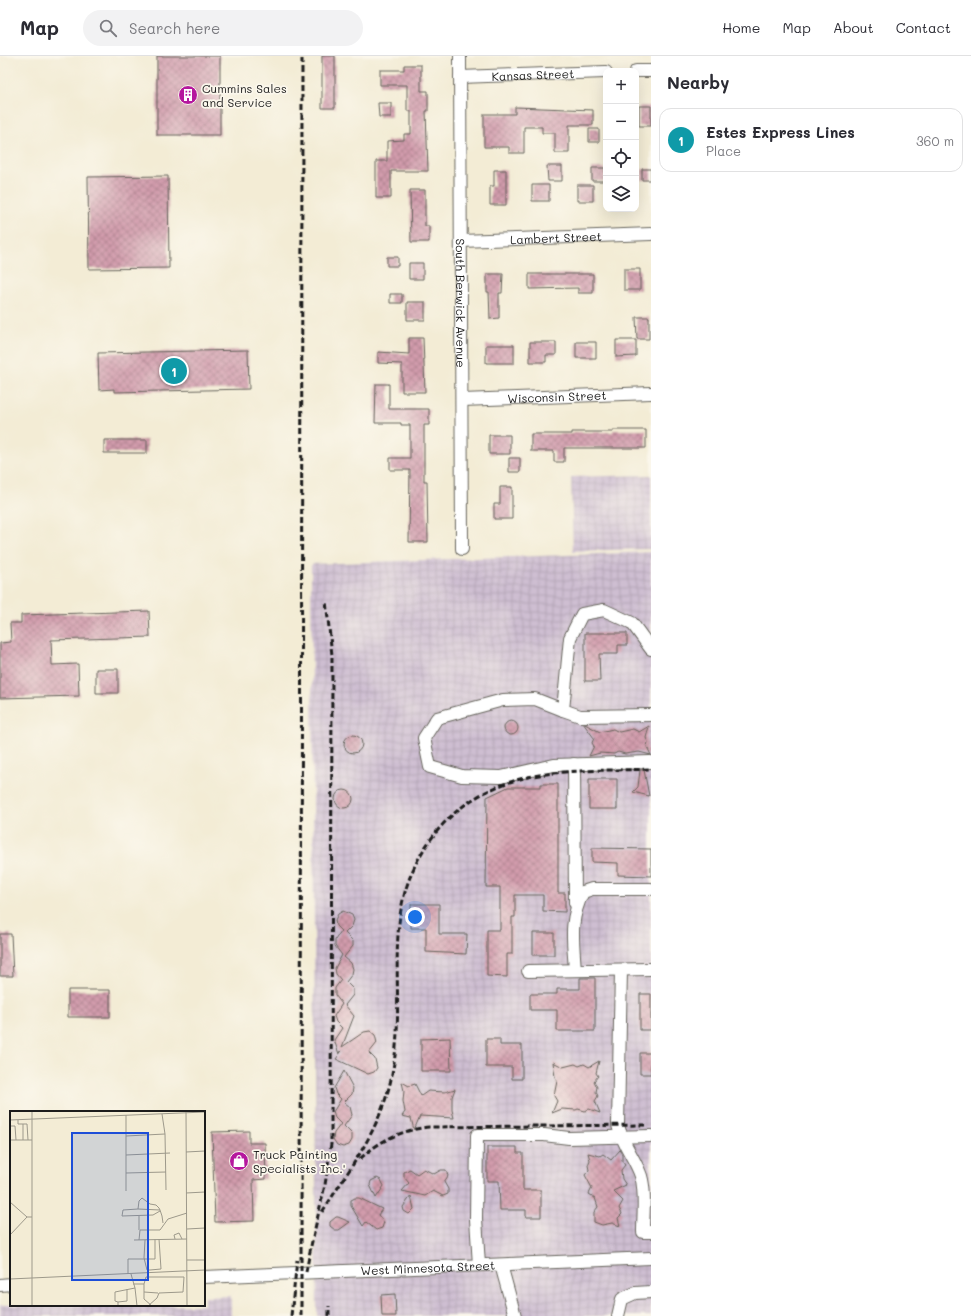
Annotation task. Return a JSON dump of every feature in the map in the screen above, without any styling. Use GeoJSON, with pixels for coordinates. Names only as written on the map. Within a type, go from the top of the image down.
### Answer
{"type":"FeatureCollection","features":[{"type":"Feature","properties":{"kind":"street","name":"South Berwick Avenue"},"geometry":{"type":"LineString","coordinates":[[460,56],[462,549]]}},
{"type":"Feature","properties":{"kind":"street"},"geometry":{"type":"LineString","coordinates":[[639,71],[651,71]]}},
{"type":"Feature","properties":{"kind":"street","name":"Kansas Street"},"geometry":{"type":"LineString","coordinates":[[460,77],[603,72]]}},
{"type":"Feature","properties":{"kind":"street","name":"Lambert Street"},"geometry":{"type":"LineString","coordinates":[[461,241],[651,234]]}},
{"type":"Feature","properties":{"kind":"street","name":"Wisconsin Street"},"geometry":{"type":"LineString","coordinates":[[462,400],[651,393]]}},
{"type":"Feature","properties":{"kind":"street"},"geometry":{"type":"LineString","coordinates":[[563,710],[570,638],[582,614],[604,610],[632,623],[651,649]]}},
{"type":"Feature","properties":{"kind":"street"},"geometry":{"type":"LineString","coordinates":[[651,715],[580,716],[535,699],[503,700],[437,718],[424,738],[430,767],[462,776],[501,777],[554,765],[651,762]]}},
{"type":"Feature","properties":{"kind":"street"},"geometry":{"type":"LineString","coordinates":[[574,764],[576,907],[572,928],[576,970]]}},
{"type":"Feature","properties":{"kind":"street"},"geometry":{"type":"LineString","coordinates":[[576,907],[583,892],[592,889],[651,889]]}},
{"type":"Feature","properties":{"kind":"street"},"geometry":{"type":"LineString","coordinates":[[528,970],[651,969]]}},
{"type":"Feature","properties":{"kind":"street"},"geometry":{"type":"LineString","coordinates":[[621,970],[618,1125],[620,1136],[630,1151],[641,1176],[643,1189],[643,1232],[651,1232]]}},
{"type":"Feature","properties":{"kind":"street"},"geometry":{"type":"LineString","coordinates":[[479,1265],[476,1219],[477,1135],[544,1135],[570,1138],[651,1136]]}},
{"type":"Feature","properties":{"kind":"street","name":"West Minnesota Street"},"geometry":{"type":"LineString","coordinates":[[205,1277],[651,1258]]}},
{"type":"Feature","properties":{"kind":"street"},"geometry":{"type":"LineString","coordinates":[[501,1265],[515,1316]]}},
{"type":"Feature","properties":{"kind":"street"},"geometry":{"type":"LineString","coordinates":[[0,1285],[10,1284]]}},
{"type":"Feature","properties":{"kind":"street"},"geometry":{"type":"LineString","coordinates":[[618,1316],[622,1299],[635,1293],[651,1292]]}},
{"type":"Feature","properties":{"kind":"shaded area"},"geometry":{"type":"Polygon","coordinates":[[[651,475],[651,549],[573,551],[571,477],[651,475]]]}},
{"type":"Feature","properties":{"kind":"shaded area"},"geometry":{"type":"Polygon","coordinates":[[[651,552],[651,1316],[317,1316],[311,564],[651,552]]]}},
{"type":"Feature","properties":{"kind":"shaded area"},"geometry":{"type":"Polygon","coordinates":[[[231,1296],[231,1316],[0,1316],[0,1305],[205,1306],[205,1297],[231,1296]]]}},
{"type":"Feature","properties":{"kind":"building","name":"Cummins Sales and Service"},"geometry":{"type":"Polygon","coordinates":[[[157,56],[220,56],[220,135],[157,135],[157,56]]]}},
{"type":"Feature","properties":{"kind":"building"},"geometry":{"type":"Polygon","coordinates":[[[322,56],[335,56],[335,108],[322,108],[322,56]]]}},
{"type":"Feature","properties":{"kind":"building"},"geometry":{"type":"Polygon","coordinates":[[[404,65],[421,65],[421,91],[428,91],[428,111],[426,111],[428,171],[391,171],[391,198],[376,198],[376,161],[387,161],[387,141],[404,140],[404,134],[411,134],[411,111],[407,111],[407,85],[380,85],[380,70],[404,70],[404,65]]]}},
{"type":"Feature","properties":{"kind":"building"},"geometry":{"type":"Polygon","coordinates":[[[378,103],[391,103],[391,117],[379,117],[378,103]]]}},
{"type":"Feature","properties":{"kind":"building"},"geometry":{"type":"Polygon","coordinates":[[[639,106],[651,106],[651,126],[639,126],[639,106]]]}},
{"type":"Feature","properties":{"kind":"building"},"geometry":{"type":"Polygon","coordinates":[[[515,107],[593,110],[593,125],[569,125],[569,153],[555,153],[555,133],[542,133],[542,127],[524,127],[524,153],[509,153],[509,147],[484,147],[484,114],[515,114],[515,107]]]}},
{"type":"Feature","properties":{"kind":"building"},"geometry":{"type":"Polygon","coordinates":[[[589,129],[599,129],[599,142],[589,142],[589,129]]]}},
{"type":"Feature","properties":{"kind":"building"},"geometry":{"type":"Polygon","coordinates":[[[547,166],[562,166],[562,181],[548,181],[547,166]]]}},
{"type":"Feature","properties":{"kind":"building"},"geometry":{"type":"Polygon","coordinates":[[[592,168],[603,168],[603,181],[592,181],[592,168]]]}},
{"type":"Feature","properties":{"kind":"building"},"geometry":{"type":"Polygon","coordinates":[[[642,169],[651,169],[651,180],[642,180],[642,169]]]}},
{"type":"Feature","properties":{"kind":"building"},"geometry":{"type":"Polygon","coordinates":[[[494,170],[506,170],[506,205],[490,205],[490,186],[494,186],[494,170]]]}},
{"type":"Feature","properties":{"kind":"building"},"geometry":{"type":"Polygon","coordinates":[[[168,176],[169,268],[89,269],[88,177],[168,176]]]}},
{"type":"Feature","properties":{"kind":"building"},"geometry":{"type":"Polygon","coordinates":[[[532,185],[549,185],[549,201],[532,201],[532,185]]]}},
{"type":"Feature","properties":{"kind":"building"},"geometry":{"type":"Polygon","coordinates":[[[577,185],[593,185],[593,201],[577,201],[577,185]]]}},
{"type":"Feature","properties":{"kind":"building"},"geometry":{"type":"Polygon","coordinates":[[[410,190],[425,190],[425,226],[429,226],[429,242],[411,242],[410,190]]]}},
{"type":"Feature","properties":{"kind":"building"},"geometry":{"type":"Polygon","coordinates":[[[387,257],[398,257],[398,266],[387,266],[387,257]]]}},
{"type":"Feature","properties":{"kind":"building"},"geometry":{"type":"Polygon","coordinates":[[[409,263],[423,263],[423,279],[409,279],[409,263]]]}},
{"type":"Feature","properties":{"kind":"building"},"geometry":{"type":"Polygon","coordinates":[[[624,269],[640,269],[640,290],[624,290],[624,269]]]}},
{"type":"Feature","properties":{"kind":"building"},"geometry":{"type":"Polygon","coordinates":[[[487,274],[503,274],[502,293],[499,293],[499,318],[490,319],[487,274]]]}},
{"type":"Feature","properties":{"kind":"building"},"geometry":{"type":"Polygon","coordinates":[[[529,274],[593,274],[593,293],[578,293],[578,288],[529,289],[529,274]]]}},
{"type":"Feature","properties":{"kind":"building"},"geometry":{"type":"Polygon","coordinates":[[[390,294],[402,294],[402,303],[390,303],[390,294]]]}},
{"type":"Feature","properties":{"kind":"building"},"geometry":{"type":"Polygon","coordinates":[[[407,302],[425,302],[425,320],[407,320],[407,302]]]}},
{"type":"Feature","properties":{"kind":"building"},"geometry":{"type":"Polygon","coordinates":[[[636,317],[649,317],[649,339],[637,339],[636,317]]]}},
{"type":"Feature","properties":{"kind":"building"},"geometry":{"type":"Polygon","coordinates":[[[409,338],[423,338],[425,392],[402,392],[402,364],[378,363],[378,352],[409,354],[409,338]]]}},
{"type":"Feature","properties":{"kind":"building"},"geometry":{"type":"Polygon","coordinates":[[[616,340],[636,340],[636,356],[616,357],[616,340]]]}},
{"type":"Feature","properties":{"kind":"building"},"geometry":{"type":"Polygon","coordinates":[[[530,342],[556,342],[556,355],[546,355],[546,362],[530,362],[530,342]]]}},
{"type":"Feature","properties":{"kind":"building"},"geometry":{"type":"Polygon","coordinates":[[[576,342],[596,342],[596,358],[576,358],[576,342]]]}},
{"type":"Feature","properties":{"kind":"building"},"geometry":{"type":"Polygon","coordinates":[[[486,345],[514,345],[514,363],[486,363],[486,345]]]}},
{"type":"Feature","properties":{"kind":"building"},"geometry":{"type":"Polygon","coordinates":[[[248,350],[249,389],[114,392],[114,389],[99,390],[98,353],[248,350]]]}},
{"type":"Feature","properties":{"kind":"building"},"geometry":{"type":"Polygon","coordinates":[[[376,384],[389,384],[389,409],[429,409],[429,425],[424,425],[424,481],[427,481],[428,542],[409,542],[410,470],[390,470],[390,458],[410,458],[410,425],[401,425],[401,423],[375,423],[376,384]]]}},
{"type":"Feature","properties":{"kind":"building"},"geometry":{"type":"Polygon","coordinates":[[[613,430],[646,430],[646,448],[564,448],[564,462],[554,462],[554,451],[531,451],[531,434],[613,432],[613,430]]]}},
{"type":"Feature","properties":{"kind":"building"},"geometry":{"type":"Polygon","coordinates":[[[489,435],[510,435],[510,454],[489,454],[489,435]]]}},
{"type":"Feature","properties":{"kind":"building"},"geometry":{"type":"Polygon","coordinates":[[[104,440],[147,440],[147,453],[104,453],[104,440]]]}},
{"type":"Feature","properties":{"kind":"building"},"geometry":{"type":"Polygon","coordinates":[[[509,458],[520,458],[520,472],[509,472],[509,458]]]}},
{"type":"Feature","properties":{"kind":"building"},"geometry":{"type":"Polygon","coordinates":[[[500,487],[512,487],[512,519],[494,519],[494,504],[500,504],[500,487]]]}},
{"type":"Feature","properties":{"kind":"building"},"geometry":{"type":"Polygon","coordinates":[[[149,611],[150,637],[51,640],[52,665],[78,664],[79,696],[0,698],[0,643],[11,642],[10,623],[21,623],[21,615],[149,611]]]}},
{"type":"Feature","properties":{"kind":"building"},"geometry":{"type":"Polygon","coordinates":[[[585,633],[627,633],[627,645],[618,645],[618,654],[599,654],[600,681],[585,681],[585,633]]]}},
{"type":"Feature","properties":{"kind":"building"},"geometry":{"type":"Polygon","coordinates":[[[96,669],[118,669],[118,693],[96,693],[96,669]]]}},
{"type":"Feature","properties":{"kind":"building"},"geometry":{"type":"Polygon","coordinates":[[[511,721],[516,723],[518,728],[516,733],[511,735],[506,733],[504,728],[506,723],[511,721]]]}},
{"type":"Feature","properties":{"kind":"building"},"geometry":{"type":"Polygon","coordinates":[[[583,723],[600,732],[613,729],[619,732],[633,729],[639,732],[649,726],[646,738],[648,742],[647,747],[651,755],[639,752],[625,754],[618,752],[614,754],[600,753],[589,756],[594,746],[592,743],[594,738],[583,723]]]}},
{"type":"Feature","properties":{"kind":"building"},"geometry":{"type":"Polygon","coordinates":[[[349,735],[357,735],[362,740],[360,751],[357,753],[349,753],[344,748],[344,740],[349,735]]]}},
{"type":"Feature","properties":{"kind":"building"},"geometry":{"type":"Polygon","coordinates":[[[640,770],[644,770],[649,796],[633,792],[638,787],[640,770]]]}},
{"type":"Feature","properties":{"kind":"building"},"geometry":{"type":"Polygon","coordinates":[[[589,779],[617,779],[617,809],[589,809],[589,779]]]}},
{"type":"Feature","properties":{"kind":"building"},"geometry":{"type":"Polygon","coordinates":[[[541,784],[558,784],[558,893],[565,893],[565,912],[543,911],[543,895],[515,895],[515,917],[512,917],[512,954],[507,954],[507,977],[487,976],[487,930],[500,930],[500,887],[486,887],[487,797],[508,787],[541,787],[541,784]]]}},
{"type":"Feature","properties":{"kind":"building"},"geometry":{"type":"Polygon","coordinates":[[[340,790],[348,790],[353,795],[351,806],[348,808],[340,808],[335,803],[335,795],[340,790]]]}},
{"type":"Feature","properties":{"kind":"building"},"geometry":{"type":"Polygon","coordinates":[[[592,848],[651,849],[651,876],[618,875],[618,863],[592,862],[592,848]]]}},
{"type":"Feature","properties":{"kind":"building"},"geometry":{"type":"Polygon","coordinates":[[[411,904],[439,904],[439,934],[467,934],[466,954],[426,952],[426,928],[411,928],[411,904]]]}},
{"type":"Feature","properties":{"kind":"building"},"geometry":{"type":"Polygon","coordinates":[[[343,911],[352,915],[354,920],[352,926],[345,933],[353,941],[353,946],[344,957],[351,963],[353,969],[352,974],[346,982],[353,989],[353,995],[345,1005],[354,1016],[342,1047],[364,1032],[370,1031],[375,1035],[377,1043],[369,1053],[375,1059],[377,1068],[374,1072],[368,1074],[336,1059],[341,1052],[340,1051],[339,1054],[334,1040],[342,1028],[336,1022],[334,1016],[342,1004],[335,995],[335,988],[341,980],[336,974],[335,968],[342,955],[335,946],[335,940],[341,931],[336,926],[335,920],[338,914],[343,911]]]}},
{"type":"Feature","properties":{"kind":"building"},"geometry":{"type":"Polygon","coordinates":[[[533,933],[554,933],[554,955],[533,955],[533,933]]]}},
{"type":"Feature","properties":{"kind":"building"},"geometry":{"type":"Polygon","coordinates":[[[0,934],[11,934],[13,976],[0,976],[0,934]]]}},
{"type":"Feature","properties":{"kind":"building"},"geometry":{"type":"Polygon","coordinates":[[[580,978],[595,978],[595,1031],[557,1031],[557,1010],[530,1010],[530,994],[557,994],[557,989],[580,989],[580,978]]]}},
{"type":"Feature","properties":{"kind":"building"},"geometry":{"type":"Polygon","coordinates":[[[68,990],[110,990],[110,1017],[68,1017],[68,990]]]}},
{"type":"Feature","properties":{"kind":"building"},"geometry":{"type":"Polygon","coordinates":[[[640,994],[651,994],[651,1030],[640,1030],[640,994]]]}},
{"type":"Feature","properties":{"kind":"building"},"geometry":{"type":"Polygon","coordinates":[[[450,1038],[451,1071],[421,1071],[421,1039],[450,1038]]]}},
{"type":"Feature","properties":{"kind":"building"},"geometry":{"type":"Polygon","coordinates":[[[486,1039],[500,1039],[500,1045],[522,1045],[522,1079],[512,1079],[512,1067],[486,1067],[486,1039]]]}},
{"type":"Feature","properties":{"kind":"building"},"geometry":{"type":"Polygon","coordinates":[[[640,1053],[651,1053],[651,1074],[640,1074],[640,1053]]]}},
{"type":"Feature","properties":{"kind":"building"},"geometry":{"type":"Polygon","coordinates":[[[599,1061],[596,1073],[598,1076],[594,1081],[597,1087],[596,1092],[598,1096],[595,1101],[600,1113],[589,1109],[585,1111],[578,1109],[562,1109],[552,1113],[557,1101],[554,1096],[557,1081],[553,1062],[563,1067],[575,1064],[579,1066],[584,1064],[589,1067],[599,1061]]]}},
{"type":"Feature","properties":{"kind":"building"},"geometry":{"type":"Polygon","coordinates":[[[344,1071],[353,1088],[352,1094],[344,1102],[350,1107],[352,1115],[344,1126],[352,1134],[352,1140],[349,1145],[343,1147],[337,1145],[333,1139],[334,1133],[341,1124],[335,1118],[333,1112],[341,1099],[336,1094],[334,1088],[344,1071]]]}},
{"type":"Feature","properties":{"kind":"building"},"geometry":{"type":"Polygon","coordinates":[[[402,1082],[409,1086],[415,1084],[421,1096],[428,1091],[445,1092],[455,1089],[452,1097],[452,1110],[454,1118],[420,1116],[414,1130],[411,1118],[402,1116],[405,1112],[402,1082]]]}},
{"type":"Feature","properties":{"kind":"building","name":"Truck Painting Specialists Inc.'"},"geometry":{"type":"Polygon","coordinates":[[[249,1131],[249,1143],[265,1143],[266,1179],[253,1180],[254,1221],[215,1222],[212,1132],[249,1131]]]}},
{"type":"Feature","properties":{"kind":"building"},"geometry":{"type":"Polygon","coordinates":[[[487,1147],[517,1147],[517,1153],[523,1153],[523,1190],[541,1190],[541,1217],[526,1217],[526,1210],[500,1210],[499,1181],[487,1181],[487,1147]]]}},
{"type":"Feature","properties":{"kind":"building"},"geometry":{"type":"Polygon","coordinates":[[[620,1150],[622,1161],[625,1165],[621,1170],[622,1179],[626,1185],[613,1191],[623,1201],[619,1208],[622,1214],[618,1218],[620,1226],[612,1223],[602,1225],[594,1222],[594,1212],[598,1207],[595,1198],[589,1194],[592,1188],[585,1175],[589,1170],[588,1165],[590,1160],[588,1153],[600,1156],[603,1154],[611,1160],[620,1150]]]}},
{"type":"Feature","properties":{"kind":"building"},"geometry":{"type":"Polygon","coordinates":[[[410,1169],[417,1174],[424,1169],[434,1174],[441,1170],[446,1170],[448,1176],[444,1182],[448,1189],[448,1194],[443,1196],[433,1191],[425,1196],[402,1191],[409,1183],[404,1177],[404,1172],[410,1169]]]}},
{"type":"Feature","properties":{"kind":"building"},"geometry":{"type":"Polygon","coordinates":[[[377,1178],[381,1180],[384,1186],[376,1198],[370,1185],[371,1181],[377,1178]]]}},
{"type":"Feature","properties":{"kind":"building"},"geometry":{"type":"Polygon","coordinates":[[[411,1196],[414,1209],[409,1214],[404,1211],[403,1207],[411,1196]]]}},
{"type":"Feature","properties":{"kind":"building"},"geometry":{"type":"Polygon","coordinates":[[[359,1198],[382,1209],[378,1215],[384,1222],[382,1228],[376,1230],[366,1222],[363,1226],[351,1206],[351,1200],[359,1198]]]}},
{"type":"Feature","properties":{"kind":"building"},"geometry":{"type":"Polygon","coordinates":[[[336,1217],[350,1222],[339,1230],[335,1230],[330,1226],[330,1222],[336,1217]]]}},
{"type":"Feature","properties":{"kind":"building"},"geometry":{"type":"Polygon","coordinates":[[[395,1294],[396,1316],[382,1316],[381,1295],[395,1294]]]}},
{"type":"Feature","properties":{"kind":"railway"},"geometry":{"type":"LineString","coordinates":[[301,1316],[302,56]]}},
{"type":"Feature","properties":{"kind":"railway"},"geometry":{"type":"LineString","coordinates":[[311,1246],[325,1185],[331,1144],[332,655],[326,601]]}},
{"type":"Feature","properties":{"kind":"railway"},"geometry":{"type":"LineString","coordinates":[[342,1181],[374,1128],[390,1084],[397,1038],[397,948],[399,920],[405,891],[416,863],[434,835],[449,818],[466,804],[496,787],[523,778],[578,771],[651,769]]}},
{"type":"Feature","properties":{"kind":"railway"},"geometry":{"type":"LineString","coordinates":[[360,1159],[375,1146],[384,1141],[401,1133],[419,1128],[645,1125]]}},
{"type":"Feature","properties":{"kind":"railway"},"geometry":{"type":"LineString","coordinates":[[322,1212],[345,1177]]}},
{"type":"Feature","properties":{"kind":"railway"},"geometry":{"type":"LineString","coordinates":[[306,1272],[312,1241]]}},
{"type":"Feature","properties":{"kind":"railway"},"geometry":{"type":"LineString","coordinates":[[291,1316],[297,1260]]}},
{"type":"Feature","properties":{"kind":"railway"},"geometry":{"type":"LineString","coordinates":[[329,1306],[329,1316]]}},
{"type":"Feature","properties":{"kind":"place","name":"Cummins Sales and Service"},"geometry":{"type":"Point","coordinates":[188,95]}},
{"type":"Feature","properties":{"kind":"place","name":"Estes Express Lines"},"geometry":{"type":"Point","coordinates":[174,371]}},
{"type":"Feature","properties":{"kind":"place","name":"Truck Painting Specialists Inc.'"},"geometry":{"type":"Point","coordinates":[239,1161]}}]}
